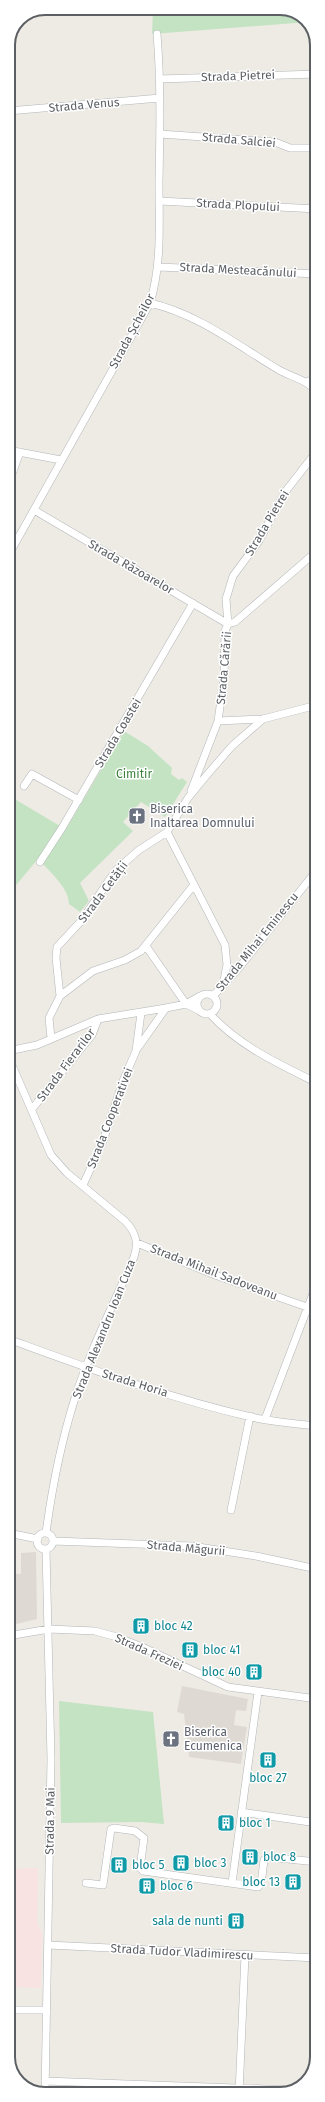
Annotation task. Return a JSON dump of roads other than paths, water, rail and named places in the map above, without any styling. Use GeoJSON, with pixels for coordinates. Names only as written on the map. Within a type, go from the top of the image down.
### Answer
{"type":"FeatureCollection","features":[{"type":"Feature","properties":{"kind":"street","name":"Strada Șcheilor"},"geometry":{"type":"LineString","coordinates":[[15,544],[150,303],[158,266],[160,79],[157,34]]}},
{"type":"Feature","properties":{"kind":"street","name":"Strada Pietrei"},"geometry":{"type":"LineString","coordinates":[[160,79],[310,74]]}},
{"type":"Feature","properties":{"kind":"street","name":"Strada Venus"},"geometry":{"type":"LineString","coordinates":[[15,111],[160,98]]}},
{"type":"Feature","properties":{"kind":"street","name":"Strada Salciei"},"geometry":{"type":"LineString","coordinates":[[160,134],[275,142],[290,148],[310,148]]}},
{"type":"Feature","properties":{"kind":"street","name":"Strada Plopului"},"geometry":{"type":"LineString","coordinates":[[159,201],[310,209]]}},
{"type":"Feature","properties":{"kind":"street","name":"Strada Mesteacănului"},"geometry":{"type":"LineString","coordinates":[[158,266],[310,274]]}},
{"type":"Feature","properties":{"kind":"street"},"geometry":{"type":"LineString","coordinates":[[150,303],[165,306],[196,320],[278,369],[310,385]]}},
{"type":"Feature","properties":{"kind":"street"},"geometry":{"type":"LineString","coordinates":[[306,382],[310,381]]}},
{"type":"Feature","properties":{"kind":"street"},"geometry":{"type":"LineString","coordinates":[[15,451],[61,460]]}},
{"type":"Feature","properties":{"kind":"street"},"geometry":{"type":"LineString","coordinates":[[15,466],[20,452]]}},
{"type":"Feature","properties":{"kind":"street","name":"Strada Pietrei"},"geometry":{"type":"LineString","coordinates":[[228,624],[226,599],[233,576],[259,540],[285,492],[310,459]]}},
{"type":"Feature","properties":{"kind":"street","name":"Strada Răzoarelor"},"geometry":{"type":"LineString","coordinates":[[34,510],[228,624]]}},
{"type":"Feature","properties":{"kind":"street","name":"Strada Cărării"},"geometry":{"type":"LineString","coordinates":[[188,798],[218,721],[224,678],[225,631],[228,624],[235,622],[310,557]]}},
{"type":"Feature","properties":{"kind":"street","name":"Strada Coastei"},"geometry":{"type":"LineString","coordinates":[[40,862],[79,800],[193,603]]}},
{"type":"Feature","properties":{"kind":"street","name":"Strada Cetății"},"geometry":{"type":"LineString","coordinates":[[218,721],[263,719],[310,707]]}},
{"type":"Feature","properties":{"kind":"street","name":"Strada Cetății"},"geometry":{"type":"LineString","coordinates":[[60,996],[56,958],[57,946],[82,920],[121,865],[139,850],[166,832],[188,798],[221,758],[263,719]]}},
{"type":"Feature","properties":{"kind":"street"},"geometry":{"type":"LineString","coordinates":[[24,786],[32,774],[79,800]]}},
{"type":"Feature","properties":{"kind":"street"},"geometry":{"type":"LineString","coordinates":[[166,832],[225,945],[227,965],[223,985]]}},
{"type":"Feature","properties":{"kind":"street","name":"Strada Mihai Eminescu"},"geometry":{"type":"LineString","coordinates":[[213,996],[310,879]]}},
{"type":"Feature","properties":{"kind":"street"},"geometry":{"type":"LineString","coordinates":[[51,1038],[50,1018],[60,996],[93,971],[124,960],[146,946],[193,886]]}},
{"type":"Feature","properties":{"kind":"street"},"geometry":{"type":"LineString","coordinates":[[15,1051],[26,1049],[98,1019],[186,1004],[200,996],[208,994],[213,996],[217,1005],[215,1010],[210,1014],[203,1014],[186,1004],[146,946]]}},
{"type":"Feature","properties":{"kind":"street"},"geometry":{"type":"LineString","coordinates":[[198,1010],[196,1004],[200,996]]}},
{"type":"Feature","properties":{"kind":"street","name":"Strada Cooperativei"},"geometry":{"type":"LineString","coordinates":[[82,1185],[101,1147],[123,1081],[136,1051],[166,1008]]}},
{"type":"Feature","properties":{"kind":"street","name":"Strada Cooperativei"},"geometry":{"type":"LineString","coordinates":[[136,1051],[140,1013]]}},
{"type":"Feature","properties":{"kind":"street"},"geometry":{"type":"LineString","coordinates":[[210,1014],[225,1029],[249,1047],[310,1079]]}},
{"type":"Feature","properties":{"kind":"street","name":"Strada Fierarilor"},"geometry":{"type":"LineString","coordinates":[[32,1109],[92,1035],[98,1019]]}},
{"type":"Feature","properties":{"kind":"street","name":"Strada Mihail Sadoveanu"},"geometry":{"type":"LineString","coordinates":[[15,1071],[51,1155],[62,1168],[126,1221],[133,1230],[137,1243],[215,1275],[307,1308]]}},
{"type":"Feature","properties":{"kind":"street","name":"Strada Alexandru Ioan Cuza"},"geometry":{"type":"LineString","coordinates":[[46,1533],[61,1451],[75,1398],[86,1367],[134,1257],[137,1243]]}},
{"type":"Feature","properties":{"kind":"street"},"geometry":{"type":"LineString","coordinates":[[265,1419],[310,1300]]}},
{"type":"Feature","properties":{"kind":"street","name":"Strada Horia"},"geometry":{"type":"LineString","coordinates":[[15,1342],[86,1367],[250,1416],[310,1425]]}},
{"type":"Feature","properties":{"kind":"street"},"geometry":{"type":"LineString","coordinates":[[231,1510],[250,1416]]}},
{"type":"Feature","properties":{"kind":"street"},"geometry":{"type":"LineString","coordinates":[[46,1533],[52,1536],[53,1541],[52,1545],[46,1548],[39,1546],[38,1539],[40,1535],[46,1533]]}},
{"type":"Feature","properties":{"kind":"street"},"geometry":{"type":"LineString","coordinates":[[15,1534],[38,1539]]}},
{"type":"Feature","properties":{"kind":"street","name":"Strada Măgurii"},"geometry":{"type":"LineString","coordinates":[[53,1541],[192,1546],[256,1556],[310,1568]]}},
{"type":"Feature","properties":{"kind":"street","name":"Strada 9 Mai"},"geometry":{"type":"LineString","coordinates":[[45,2087],[51,1759],[46,1548]]}},
{"type":"Feature","properties":{"kind":"street","name":"Strada Freziei"},"geometry":{"type":"LineString","coordinates":[[15,1635],[49,1629],[80,1630],[105,1633],[142,1647],[225,1686],[310,1699]]}},
{"type":"Feature","properties":{"kind":"street"},"geometry":{"type":"LineString","coordinates":[[232,1883],[258,1692]]}},
{"type":"Feature","properties":{"kind":"street"},"geometry":{"type":"LineString","coordinates":[[241,1812],[310,1822]]}},
{"type":"Feature","properties":{"kind":"street"},"geometry":{"type":"LineString","coordinates":[[86,1883],[102,1885],[111,1829],[114,1828],[136,1831],[144,1838],[140,1868],[143,1871],[259,1886],[264,1860],[268,1857],[310,1861]]}},
{"type":"Feature","properties":{"kind":"street","name":"Strada Tudor Vladimirescu"},"geometry":{"type":"LineString","coordinates":[[48,1945],[310,1958]]}},
{"type":"Feature","properties":{"kind":"street"},"geometry":{"type":"LineString","coordinates":[[239,2087],[245,1955]]}},
{"type":"Feature","properties":{"kind":"street"},"geometry":{"type":"LineString","coordinates":[[15,2010],[46,2010]]}},
{"type":"Feature","properties":{"kind":"street"},"geometry":{"type":"LineString","coordinates":[[45,2081],[174,2087]]}},
{"type":"Feature","properties":{"kind":"place","name":"Biserica Inaltarea Domnului"},"geometry":{"type":"Point","coordinates":[137,816]}},
{"type":"Feature","properties":{"kind":"place","name":"bloc 42"},"geometry":{"type":"Point","coordinates":[141,1626]}},
{"type":"Feature","properties":{"kind":"place","name":"bloc 41"},"geometry":{"type":"Point","coordinates":[190,1650]}},
{"type":"Feature","properties":{"kind":"place","name":"bloc 40"},"geometry":{"type":"Point","coordinates":[254,1672]}},
{"type":"Feature","properties":{"kind":"place","name":"Biserica Ecumenica"},"geometry":{"type":"Point","coordinates":[171,1739]}},
{"type":"Feature","properties":{"kind":"place","name":"bloc 27"},"geometry":{"type":"Point","coordinates":[268,1760]}},
{"type":"Feature","properties":{"kind":"place","name":"bloc 1"},"geometry":{"type":"Point","coordinates":[226,1823]}},
{"type":"Feature","properties":{"kind":"place","name":"bloc 8"},"geometry":{"type":"Point","coordinates":[250,1857]}},
{"type":"Feature","properties":{"kind":"place","name":"bloc 3"},"geometry":{"type":"Point","coordinates":[181,1863]}},
{"type":"Feature","properties":{"kind":"place","name":"bloc 5"},"geometry":{"type":"Point","coordinates":[119,1865]}},
{"type":"Feature","properties":{"kind":"place","name":"bloc 13"},"geometry":{"type":"Point","coordinates":[293,1882]}},
{"type":"Feature","properties":{"kind":"place","name":"bloc 6"},"geometry":{"type":"Point","coordinates":[147,1886]}},
{"type":"Feature","properties":{"kind":"place","name":"sala de nunti"},"geometry":{"type":"Point","coordinates":[236,1921]}},
{"type":"Feature","properties":{"kind":"park label","name":"Cimitir"},"geometry":{"type":"Point","coordinates":[134,774]}}]}
